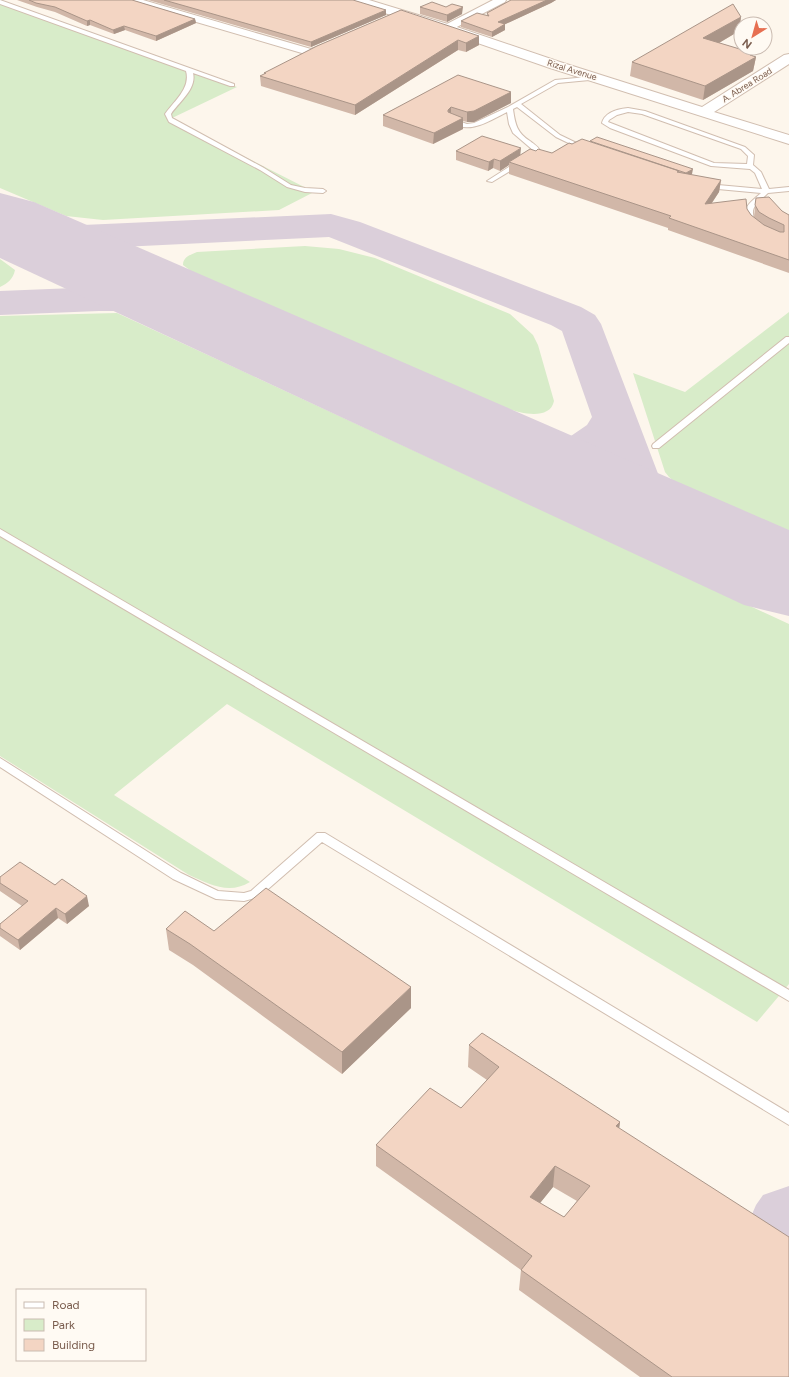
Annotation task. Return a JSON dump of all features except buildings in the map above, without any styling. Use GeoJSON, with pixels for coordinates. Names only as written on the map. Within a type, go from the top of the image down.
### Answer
{"type":"FeatureCollection","features":[{"type":"Feature","properties":{"kind":"street"},"geometry":{"type":"LineString","coordinates":[[132,0],[312,53],[339,41]]}},
{"type":"Feature","properties":{"kind":"street","name":"Rizal Avenue"},"geometry":{"type":"LineString","coordinates":[[356,0],[447,28],[555,65],[789,140]]}},
{"type":"Feature","properties":{"kind":"street"},"geometry":{"type":"LineString","coordinates":[[447,28],[501,0]]}},
{"type":"Feature","properties":{"kind":"street"},"geometry":{"type":"LineString","coordinates":[[388,20],[401,14]]}},
{"type":"Feature","properties":{"kind":"street","name":"A. Abrea Road"},"geometry":{"type":"LineString","coordinates":[[704,112],[789,58]]}},
{"type":"Feature","properties":{"kind":"lane"},"geometry":{"type":"LineString","coordinates":[[0,2],[232,85]]}},
{"type":"Feature","properties":{"kind":"lane"},"geometry":{"type":"LineString","coordinates":[[555,65],[557,81]]}},
{"type":"Feature","properties":{"kind":"lane"},"geometry":{"type":"LineString","coordinates":[[189,70],[192,77],[190,85],[168,114],[171,121],[262,168],[289,186],[305,190],[323,191]]}},
{"type":"Feature","properties":{"kind":"lane"},"geometry":{"type":"LineString","coordinates":[[452,121],[467,126],[475,126],[557,81],[599,78]]}},
{"type":"Feature","properties":{"kind":"lane"},"geometry":{"type":"LineString","coordinates":[[517,104],[558,136],[581,148],[596,153]]}},
{"type":"Feature","properties":{"kind":"lane"},"geometry":{"type":"LineString","coordinates":[[490,181],[538,152],[536,148],[516,135],[511,124],[510,108]]}},
{"type":"Feature","properties":{"kind":"lane"},"geometry":{"type":"LineString","coordinates":[[750,165],[751,155],[743,148],[643,112],[630,110],[619,111],[606,119],[605,123],[612,127],[713,165],[750,165],[755,168],[762,177],[766,191]]}},
{"type":"Feature","properties":{"kind":"lane"},"geometry":{"type":"LineString","coordinates":[[699,184],[725,188],[766,191],[789,189]]}},
{"type":"Feature","properties":{"kind":"lane"},"geometry":{"type":"LineString","coordinates":[[756,227],[751,222],[748,215],[749,208],[766,191]]}},
{"type":"Feature","properties":{"kind":"lane"},"geometry":{"type":"LineString","coordinates":[[656,446],[789,339]]}},
{"type":"Feature","properties":{"kind":"lane"},"geometry":{"type":"LineString","coordinates":[[0,532],[789,996]]}},
{"type":"Feature","properties":{"kind":"lane"},"geometry":{"type":"LineString","coordinates":[[0,762],[177,876],[216,895],[244,897],[255,894],[321,836],[789,1120]]}},
{"type":"Feature","properties":{"kind":"green space"},"geometry":{"type":"Polygon","coordinates":[[[0,1],[237,87],[170,119],[314,192],[279,210],[103,220],[66,216],[0,188],[0,1]]]}},
{"type":"Feature","properties":{"kind":"green space"},"geometry":{"type":"Polygon","coordinates":[[[305,246],[339,249],[375,258],[510,314],[533,335],[538,345],[554,401],[551,407],[547,411],[533,414],[518,412],[506,408],[191,271],[183,265],[184,260],[189,255],[197,252],[305,246]]]}},
{"type":"Feature","properties":{"kind":"green space"},"geometry":{"type":"Polygon","coordinates":[[[0,259],[15,270],[10,280],[0,287],[0,259]]]}},
{"type":"Feature","properties":{"kind":"green space"},"geometry":{"type":"Polygon","coordinates":[[[789,312],[789,532],[676,483],[669,477],[665,472],[633,373],[685,392],[789,312]]]}},
{"type":"Feature","properties":{"kind":"green space"},"geometry":{"type":"Polygon","coordinates":[[[117,313],[789,624],[789,984],[757,1022],[227,704],[114,795],[250,882],[234,888],[212,885],[189,875],[0,756],[0,316],[117,313]]]}},
{"type":"Feature","properties":{"kind":"taxiway"},"geometry":{"type":"LineString","coordinates":[[38,239],[331,225],[566,316],[580,324],[614,417]]}},
{"type":"Feature","properties":{"kind":"taxiway"},"geometry":{"type":"LineString","coordinates":[[0,303],[99,299],[173,299]]}},
{"type":"Feature","properties":{"kind":"taxiway"},"geometry":{"type":"LineString","coordinates":[[535,462],[584,448],[604,434],[614,417]]}},
{"type":"Feature","properties":{"kind":"taxiway"},"geometry":{"type":"LineString","coordinates":[[614,417],[641,492],[655,516]]}},
{"type":"Feature","properties":{"kind":"taxiway"},"geometry":{"type":"LineString","coordinates":[[782,1228],[789,1218]]}},
{"type":"Feature","properties":{"kind":"runway"},"geometry":{"type":"LineString","coordinates":[[0,222],[789,577]]}}]}
